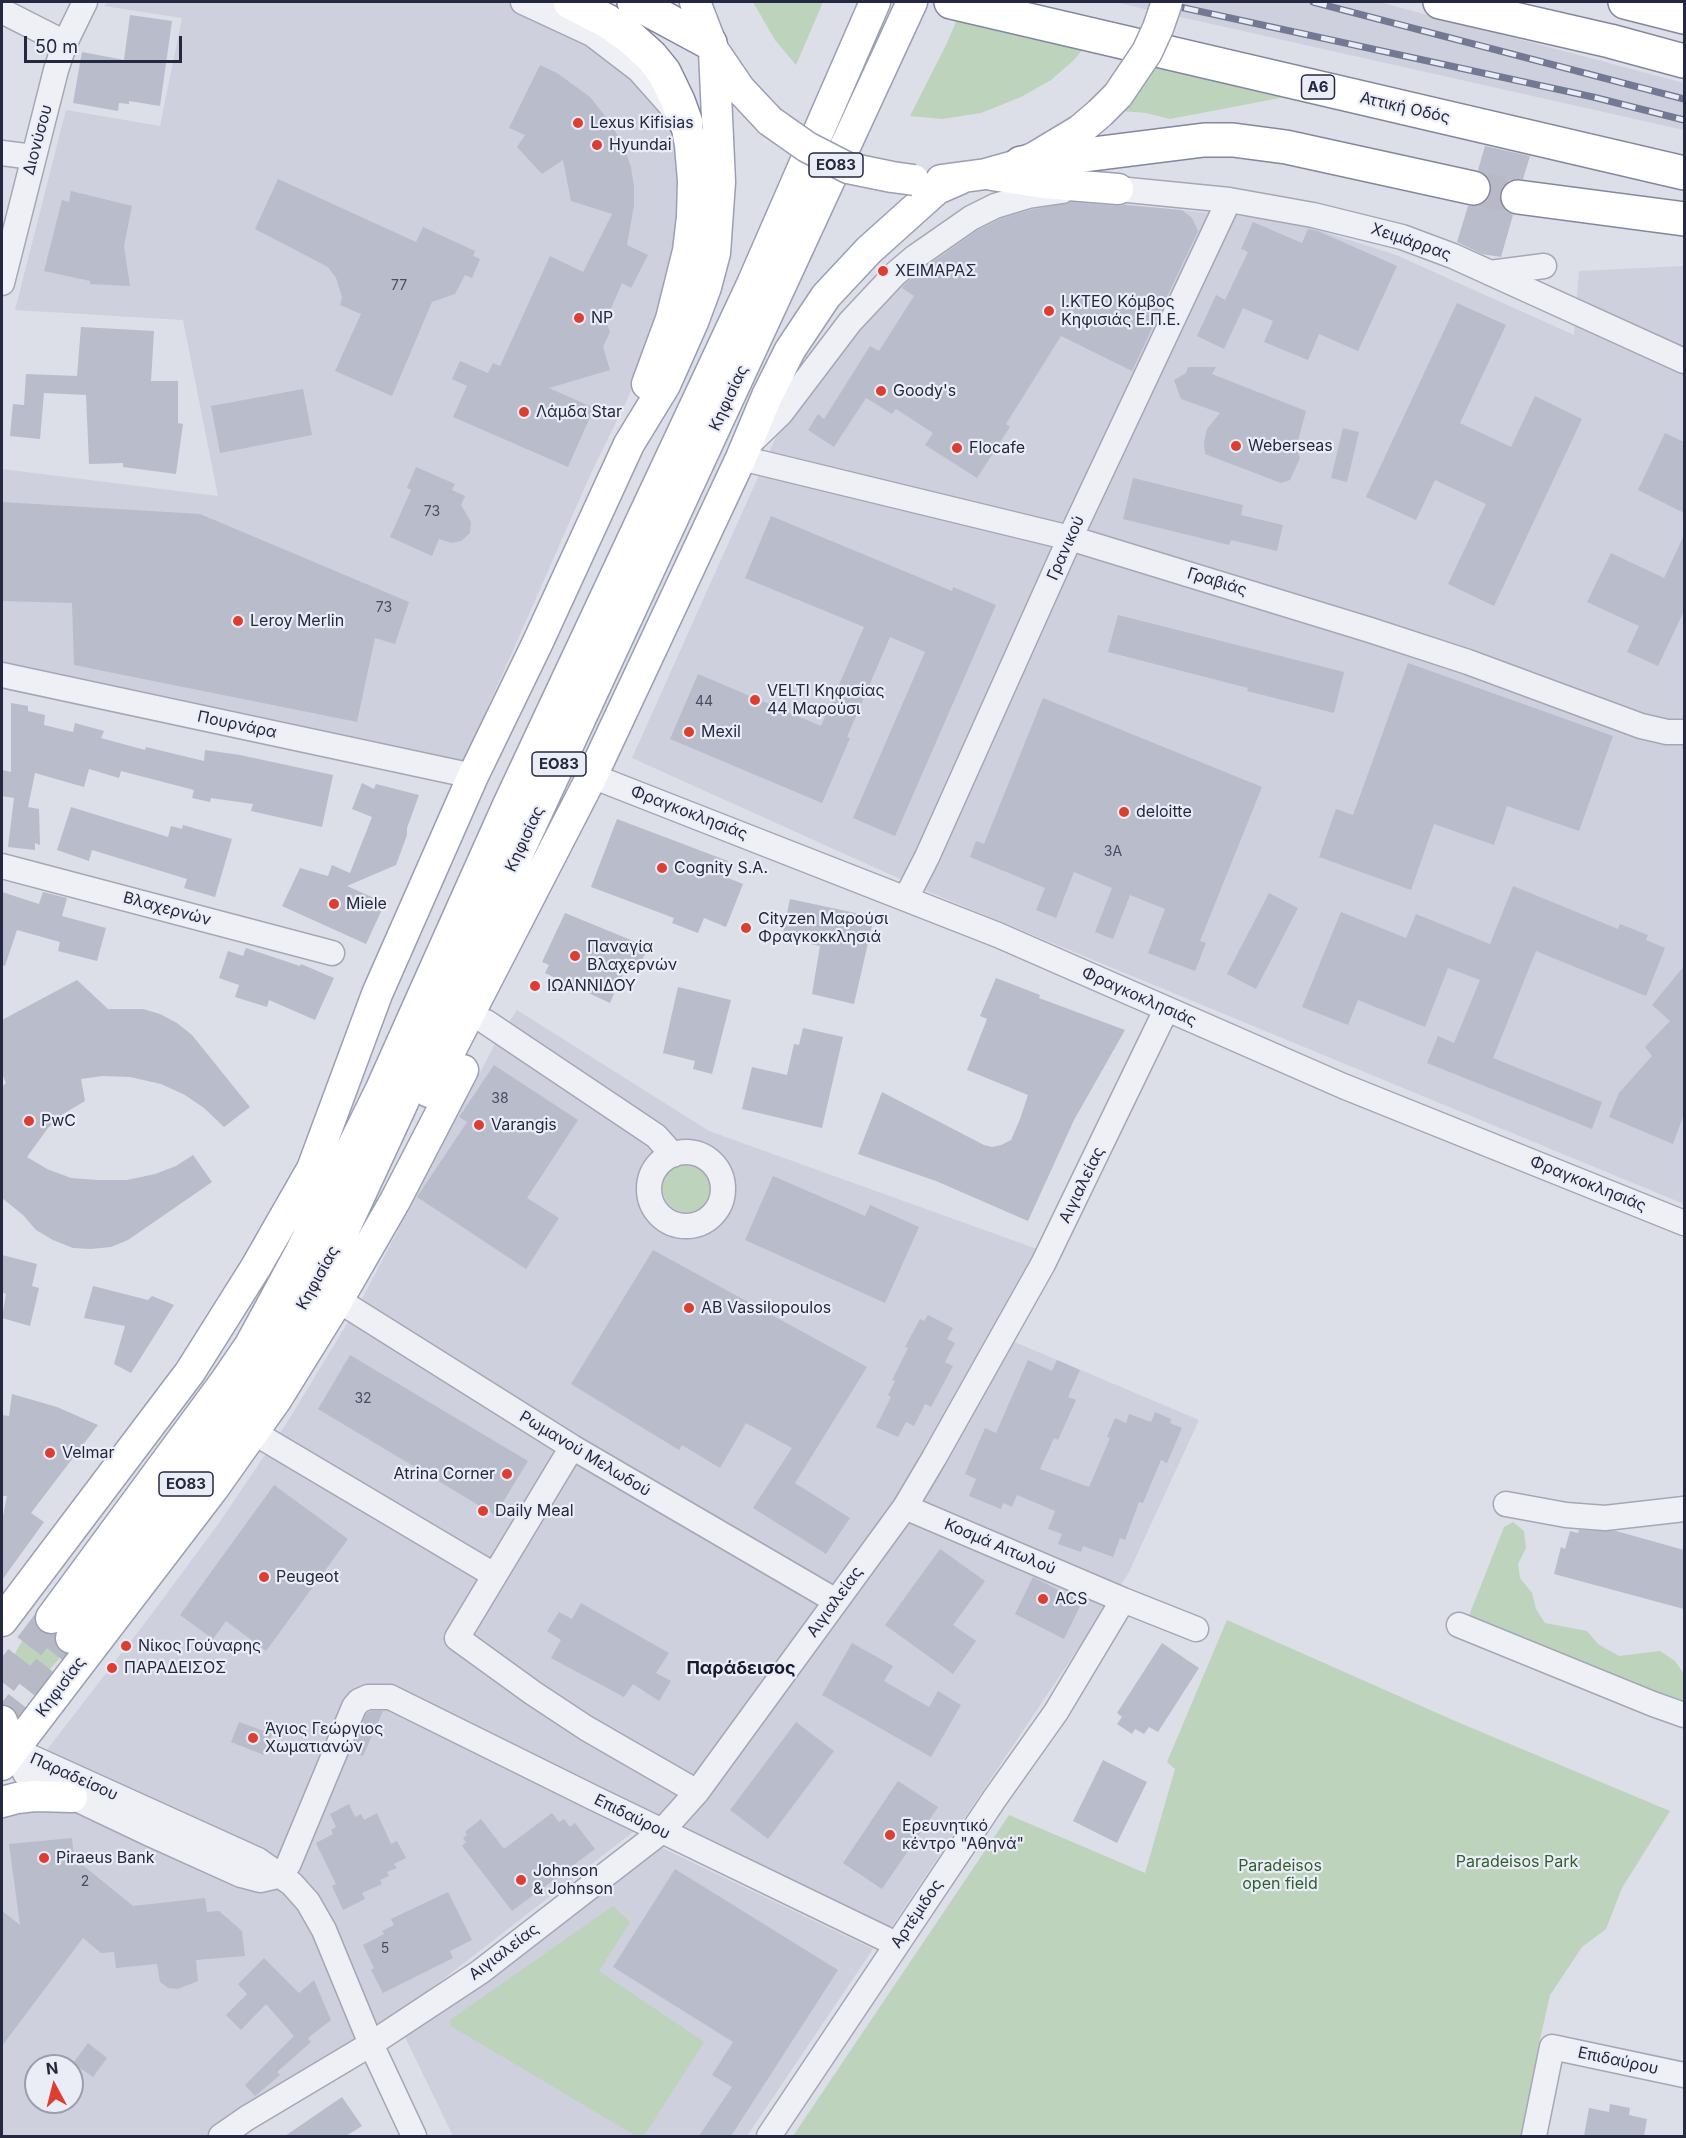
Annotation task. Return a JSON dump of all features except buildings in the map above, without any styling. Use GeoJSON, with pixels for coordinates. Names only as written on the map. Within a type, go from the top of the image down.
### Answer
{"type":"FeatureCollection","features":[{"type":"Feature","properties":{"kind":"highway"},"geometry":{"type":"LineString","coordinates":[[570,2],[607,21],[651,56],[664,72],[686,123]]}},
{"type":"Feature","properties":{"kind":"highway"},"geometry":{"type":"LineString","coordinates":[[634,2],[709,41]]}},
{"type":"Feature","properties":{"kind":"highway","name":"Αττική Οδός"},"geometry":{"type":"LineString","coordinates":[[951,2],[1684,173]]}},
{"type":"Feature","properties":{"kind":"highway"},"geometry":{"type":"LineString","coordinates":[[1440,2],[1610,41],[1684,61]]}},
{"type":"Feature","properties":{"kind":"highway"},"geometry":{"type":"LineString","coordinates":[[1625,2],[1684,17]]}},
{"type":"Feature","properties":{"kind":"highway"},"geometry":{"type":"LineString","coordinates":[[1021,163],[1204,140],[1233,140],[1286,147],[1473,188]]}},
{"type":"Feature","properties":{"kind":"highway"},"geometry":{"type":"LineString","coordinates":[[1518,198],[1684,219]]}},
{"type":"Feature","properties":{"kind":"main road","name":"ΕΟ83"},"geometry":{"type":"LineString","coordinates":[[695,2],[709,41],[740,89],[770,121],[788,135],[827,158],[859,170],[914,180],[973,177],[1021,163],[1058,145],[1100,113],[1118,94],[1143,59],[1167,2]]}},
{"type":"Feature","properties":{"kind":"main road","name":"Κηφισίας"},"geometry":{"type":"LineString","coordinates":[[869,14],[752,284],[507,807],[380,1091],[338,1179],[250,1345],[61,1628],[216,1443],[273,1361],[343,1232],[912,2]]}},
{"type":"Feature","properties":{"kind":"main road"},"geometry":{"type":"LineString","coordinates":[[312,1169],[377,994],[473,776],[629,444],[665,385],[680,354],[706,287],[715,253],[720,182],[709,41]]}},
{"type":"Feature","properties":{"kind":"main road"},"geometry":{"type":"LineString","coordinates":[[629,444],[649,378],[671,319],[688,251],[693,181],[686,123]]}},
{"type":"Feature","properties":{"kind":"main road"},"geometry":{"type":"LineString","coordinates":[[973,177],[1118,189]]}},
{"type":"Feature","properties":{"kind":"main road","name":"Κηφισίας"},"geometry":{"type":"LineString","coordinates":[[6,1753],[207,1497],[253,1432],[338,1299],[395,1200],[447,1101],[509,974],[530,894],[592,776],[743,453],[778,371],[826,296],[869,250],[937,189],[973,177]]}},
{"type":"Feature","properties":{"kind":"main road"},"geometry":{"type":"LineString","coordinates":[[2,1621],[190,1372],[256,1267],[312,1169],[507,807]]}},
{"type":"Feature","properties":{"kind":"main road"},"geometry":{"type":"LineString","coordinates":[[343,1232],[423,1104],[530,894]]}},
{"type":"Feature","properties":{"kind":"main road"},"geometry":{"type":"LineString","coordinates":[[2,1721],[6,1753]]}},
{"type":"Feature","properties":{"kind":"main road"},"geometry":{"type":"LineString","coordinates":[[2,1802],[17,1797],[72,1797]]}},
{"type":"Feature","properties":{"kind":"street","name":"Διονύσου"},"geometry":{"type":"LineString","coordinates":[[2,283],[33,157],[65,43],[85,2]]}},
{"type":"Feature","properties":{"kind":"street"},"geometry":{"type":"LineString","coordinates":[[523,2],[592,34],[619,54],[639,70],[686,123]]}},
{"type":"Feature","properties":{"kind":"street"},"geometry":{"type":"LineString","coordinates":[[2,11],[65,43]]}},
{"type":"Feature","properties":{"kind":"street"},"geometry":{"type":"LineString","coordinates":[[2,153],[33,157]]}},
{"type":"Feature","properties":{"kind":"street","name":"Χειμάρρας"},"geometry":{"type":"LineString","coordinates":[[743,453],[781,413],[850,322],[901,268],[979,214],[1028,196],[1059,191],[1118,189],[1229,200],[1377,229],[1427,245],[1684,361]]}},
{"type":"Feature","properties":{"kind":"street","name":"Γρανικού"},"geometry":{"type":"LineString","coordinates":[[906,898],[927,857],[1070,538],[1229,200]]}},
{"type":"Feature","properties":{"kind":"street"},"geometry":{"type":"LineString","coordinates":[[1490,273],[1544,266]]}},
{"type":"Feature","properties":{"kind":"street","name":"Γραβιάς"},"geometry":{"type":"LineString","coordinates":[[743,453],[1070,538],[1468,662],[1641,726],[1666,732],[1684,732]]}},
{"type":"Feature","properties":{"kind":"street","name":"Πουρνάρα"},"geometry":{"type":"LineString","coordinates":[[2,675],[473,776]]}},
{"type":"Feature","properties":{"kind":"street","name":"Φραγκοκλησιάς"},"geometry":{"type":"LineString","coordinates":[[592,776],[1027,947],[1343,1086],[1684,1223]]}},
{"type":"Feature","properties":{"kind":"street","name":"Βλαχερνών"},"geometry":{"type":"LineString","coordinates":[[2,866],[332,953]]}},
{"type":"Feature","properties":{"kind":"street","name":"Αιγιαλείας"},"geometry":{"type":"LineString","coordinates":[[221,2136],[371,2044],[480,1972],[662,1831],[697,1792],[905,1507],[951,1430],[1043,1264],[1166,1010]]}},
{"type":"Feature","properties":{"kind":"street"},"geometry":{"type":"LineString","coordinates":[[486,1022],[656,1136],[673,1155]]}},
{"type":"Feature","properties":{"kind":"street","name":"Ρωμανού Μελωδού"},"geometry":{"type":"LineString","coordinates":[[338,1299],[572,1447],[836,1601]]}},
{"type":"Feature","properties":{"kind":"street"},"geometry":{"type":"LineString","coordinates":[[253,1432],[494,1575]]}},
{"type":"Feature","properties":{"kind":"street"},"geometry":{"type":"LineString","coordinates":[[572,1447],[457,1638],[577,1722],[697,1792]]}},
{"type":"Feature","properties":{"kind":"street"},"geometry":{"type":"LineString","coordinates":[[1506,1504],[1566,1515],[1605,1518],[1684,1509]]}},
{"type":"Feature","properties":{"kind":"street","name":"Κοσμά Αιτωλού"},"geometry":{"type":"LineString","coordinates":[[905,1507],[1196,1629]]}},
{"type":"Feature","properties":{"kind":"street","name":"Αρτέμιδος"},"geometry":{"type":"LineString","coordinates":[[769,2136],[995,1798],[1056,1712],[1124,1600]]}},
{"type":"Feature","properties":{"kind":"street"},"geometry":{"type":"LineString","coordinates":[[1460,1625],[1684,1715]]}},
{"type":"Feature","properties":{"kind":"street","name":"Επιδαύρου"},"geometry":{"type":"LineString","coordinates":[[282,1875],[354,1707],[359,1701],[368,1697],[390,1696],[897,1944]]}},
{"type":"Feature","properties":{"kind":"street","name":"Παραδείσου"},"geometry":{"type":"LineString","coordinates":[[6,1753],[26,1775],[241,1875],[266,1880],[282,1875]]}},
{"type":"Feature","properties":{"kind":"street","name":"Παραδείσου"},"geometry":{"type":"LineString","coordinates":[[6,1753],[258,1860],[282,1875],[302,1894],[319,1920],[371,2044],[414,2136]]}},
{"type":"Feature","properties":{"kind":"street","name":"Επιδαύρου"},"geometry":{"type":"LineString","coordinates":[[1534,2136],[1552,2047],[1684,2075]]}},
{"type":"Feature","properties":{"kind":"shaded area"},"geometry":{"type":"Polygon","coordinates":[[[108,2],[516,2],[547,15],[657,92],[680,144],[687,193],[670,288],[628,398],[592,471],[462,766],[2,662],[2,469],[218,496],[183,320],[15,310],[66,110],[160,126],[182,18],[104,6],[108,2]]]}},
{"type":"Feature","properties":{"kind":"shaded area"},"geometry":{"type":"Polygon","coordinates":[[[1114,2],[1379,2],[1684,83],[1684,130],[1114,2]]]}},
{"type":"Feature","properties":{"kind":"shaded area"},"geometry":{"type":"Polygon","coordinates":[[[1093,201],[1268,219],[1309,227],[1396,255],[1574,335],[1579,271],[1684,266],[1684,1204],[929,892],[632,758],[777,435],[827,364],[902,278],[975,224],[1035,204],[1093,201]]]}},
{"type":"Feature","properties":{"kind":"shaded area"},"geometry":{"type":"Polygon","coordinates":[[[517,1010],[709,1131],[1037,1249],[991,1332],[1199,1420],[1128,1574],[890,1929],[655,1815],[357,2046],[214,2136],[2,2136],[2,1808],[219,1523],[288,1421],[362,1299],[495,1044],[517,1010]]]}},
{"type":"Feature","properties":{"kind":"shaded area"},"geometry":{"type":"Polygon","coordinates":[[[656,1845],[873,1949],[747,2136],[453,2136],[404,2035],[656,1845]]]}},
{"type":"Feature","properties":{"kind":"green space"},"geometry":{"type":"Polygon","coordinates":[[[753,2],[823,2],[796,65],[775,40],[753,2]]]}},
{"type":"Feature","properties":{"kind":"green space"},"geometry":{"type":"Polygon","coordinates":[[[959,15],[1087,44],[1074,60],[1051,80],[1021,97],[981,113],[942,119],[910,116],[959,15]]]}},
{"type":"Feature","properties":{"kind":"green space"},"geometry":{"type":"Polygon","coordinates":[[[1148,58],[1285,97],[1170,119],[1146,113],[1112,110],[1148,58]]]}},
{"type":"Feature","properties":{"kind":"green space"},"geometry":{"type":"Polygon","coordinates":[[[687,1164],[704,1171],[711,1188],[704,1205],[687,1212],[670,1205],[663,1188],[670,1171],[687,1164]]]}},
{"type":"Feature","properties":{"kind":"green space"},"geometry":{"type":"Polygon","coordinates":[[[1513,1522],[1524,1531],[1526,1548],[1518,1564],[1520,1578],[1532,1593],[1536,1609],[1545,1623],[1587,1631],[1598,1644],[1619,1656],[1660,1651],[1675,1661],[1684,1674],[1684,1706],[1468,1618],[1504,1527],[1513,1522]]]}},
{"type":"Feature","properties":{"kind":"green space","name":"Paradeisos open field"},"geometry":{"type":"Polygon","coordinates":[[[1227,1620],[1455,1721],[1670,1811],[1622,1888],[1606,1929],[1582,1947],[1550,1995],[1538,2048],[1526,2136],[793,2136],[1009,1815],[1145,1873],[1175,1769],[1167,1762],[1227,1620]]]}},
{"type":"Feature","properties":{"kind":"green space"},"geometry":{"type":"Polygon","coordinates":[[[31,1629],[64,1653],[31,1691],[6,1672],[19,1646],[31,1629]]]}},
{"type":"Feature","properties":{"kind":"green space"},"geometry":{"type":"Polygon","coordinates":[[[613,1906],[630,1922],[599,1971],[704,2042],[644,2136],[636,2136],[451,2026],[450,2020],[613,1906]]]}},
{"type":"Feature","properties":{"kind":"tunnel"},"geometry":{"type":"LineString","coordinates":[[1473,188],[1518,197]]}},
{"type":"Feature","properties":{"kind":"tunnel"},"geometry":{"type":"LineString","coordinates":[[2,1682],[51,1618]]}},
{"type":"Feature","properties":{"kind":"tunnel"},"geometry":{"type":"LineString","coordinates":[[2,1727],[71,1638]]}},
{"type":"Feature","properties":{"kind":"railway"},"geometry":{"type":"LineString","coordinates":[[1157,2],[1593,97],[1684,120]]}},
{"type":"Feature","properties":{"kind":"railway"},"geometry":{"type":"LineString","coordinates":[[1313,2],[1684,99]]}},
{"type":"Feature","properties":{"kind":"place","name":"Lexus Kifisias"},"geometry":{"type":"Point","coordinates":[578,123]}},
{"type":"Feature","properties":{"kind":"place","name":"Hyundai"},"geometry":{"type":"Point","coordinates":[597,145]}},
{"type":"Feature","properties":{"kind":"place","name":"ΧΕΙΜΑΡΑΣ"},"geometry":{"type":"Point","coordinates":[883,271]}},
{"type":"Feature","properties":{"kind":"place","name":"Ι.ΚΤΕΟ Κόμβος Κηφισιάς Ε.Π.Ε."},"geometry":{"type":"Point","coordinates":[1049,311]}},
{"type":"Feature","properties":{"kind":"place","name":"NP"},"geometry":{"type":"Point","coordinates":[579,318]}},
{"type":"Feature","properties":{"kind":"place","name":"Goody's"},"geometry":{"type":"Point","coordinates":[881,391]}},
{"type":"Feature","properties":{"kind":"place","name":"Λάμδα Star"},"geometry":{"type":"Point","coordinates":[524,412]}},
{"type":"Feature","properties":{"kind":"place","name":"Weberseas"},"geometry":{"type":"Point","coordinates":[1236,446]}},
{"type":"Feature","properties":{"kind":"place","name":"Flocafe"},"geometry":{"type":"Point","coordinates":[957,448]}},
{"type":"Feature","properties":{"kind":"place","name":"Leroy Merlin"},"geometry":{"type":"Point","coordinates":[238,621]}},
{"type":"Feature","properties":{"kind":"place","name":"VELTI Κηφισίας 44 Μαρούσι"},"geometry":{"type":"Point","coordinates":[755,700]}},
{"type":"Feature","properties":{"kind":"place","name":"Mexil"},"geometry":{"type":"Point","coordinates":[689,732]}},
{"type":"Feature","properties":{"kind":"place","name":"deloitte"},"geometry":{"type":"Point","coordinates":[1124,812]}},
{"type":"Feature","properties":{"kind":"place","name":"Cognity S.A."},"geometry":{"type":"Point","coordinates":[662,868]}},
{"type":"Feature","properties":{"kind":"place","name":"Miele"},"geometry":{"type":"Point","coordinates":[334,904]}},
{"type":"Feature","properties":{"kind":"place","name":"Cityzen Μαρούσι Φραγκοκκλησιά"},"geometry":{"type":"Point","coordinates":[746,928]}},
{"type":"Feature","properties":{"kind":"place","name":"Παναγία Βλαχερνών"},"geometry":{"type":"Point","coordinates":[575,956]}},
{"type":"Feature","properties":{"kind":"place","name":"ΙΩΑΝΝΙΔΟΥ"},"geometry":{"type":"Point","coordinates":[535,986]}},
{"type":"Feature","properties":{"kind":"place","name":"PwC"},"geometry":{"type":"Point","coordinates":[29,1121]}},
{"type":"Feature","properties":{"kind":"place","name":"Varangis"},"geometry":{"type":"Point","coordinates":[479,1125]}},
{"type":"Feature","properties":{"kind":"place","name":"AB Vassilopoulos"},"geometry":{"type":"Point","coordinates":[689,1308]}},
{"type":"Feature","properties":{"kind":"place","name":"Velmar"},"geometry":{"type":"Point","coordinates":[50,1453]}},
{"type":"Feature","properties":{"kind":"place","name":"Atrina Corner"},"geometry":{"type":"Point","coordinates":[507,1474]}},
{"type":"Feature","properties":{"kind":"place","name":"Daily Meal"},"geometry":{"type":"Point","coordinates":[483,1511]}},
{"type":"Feature","properties":{"kind":"place","name":"Peugeot"},"geometry":{"type":"Point","coordinates":[264,1577]}},
{"type":"Feature","properties":{"kind":"place","name":"ACS"},"geometry":{"type":"Point","coordinates":[1043,1599]}},
{"type":"Feature","properties":{"kind":"place","name":"Νίκος Γούναρης"},"geometry":{"type":"Point","coordinates":[126,1646]}},
{"type":"Feature","properties":{"kind":"place","name":"ΠΑΡΑΔΕΙΣΟΣ"},"geometry":{"type":"Point","coordinates":[112,1668]}},
{"type":"Feature","properties":{"kind":"place","name":"Άγιος Γεώργιος Χωματιανών"},"geometry":{"type":"Point","coordinates":[253,1738]}},
{"type":"Feature","properties":{"kind":"place","name":"Ερευνητικό κέντρο \"Αθηνά\""},"geometry":{"type":"Point","coordinates":[890,1835]}},
{"type":"Feature","properties":{"kind":"place","name":"Piraeus Bank"},"geometry":{"type":"Point","coordinates":[44,1858]}},
{"type":"Feature","properties":{"kind":"place","name":"Johnson & Johnson"},"geometry":{"type":"Point","coordinates":[521,1880]}},
{"type":"Feature","properties":{"kind":"district","name":"Παράδεισος"},"geometry":{"type":"Point","coordinates":[741,1669]}},
{"type":"Feature","properties":{"kind":"park label","name":"Paradeisos Park"},"geometry":{"type":"Point","coordinates":[1517,1862]}}]}
